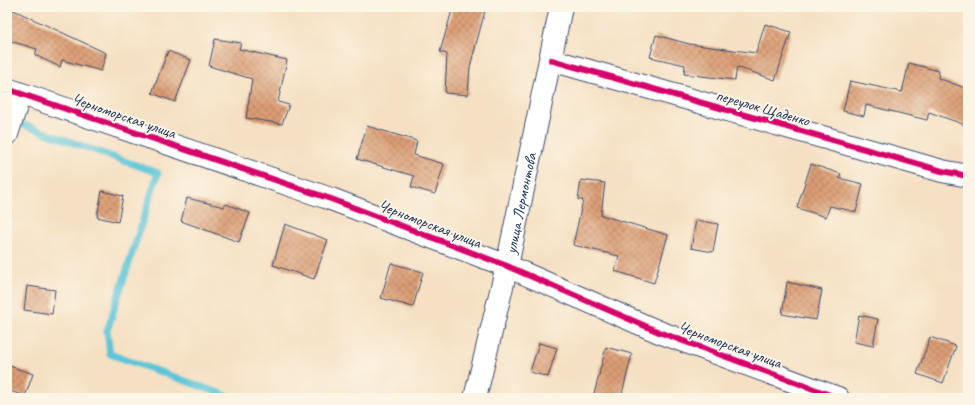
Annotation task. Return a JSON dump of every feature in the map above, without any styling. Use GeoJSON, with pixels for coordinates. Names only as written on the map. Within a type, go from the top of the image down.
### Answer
{"type":"FeatureCollection","features":[{"type":"Feature","properties":{"kind":"street","name":"улица Лермонтова"},"geometry":{"type":"LineString","coordinates":[[475,398],[507,266],[561,7]]}},
{"type":"Feature","properties":{"kind":"street","name":"переулок Щаденко"},"geometry":{"type":"LineString","coordinates":[[551,60],[942,171],[968,176]]}},
{"type":"Feature","properties":{"kind":"street","name":"Черноморская улица"},"geometry":{"type":"LineString","coordinates":[[14,97],[331,199],[507,266],[659,332],[838,398]]}},
{"type":"Feature","properties":{"kind":"street"},"geometry":{"type":"LineString","coordinates":[[7,133],[14,97]]}},
{"type":"Feature","properties":{"kind":"building"},"geometry":{"type":"Polygon","coordinates":[[[7,7],[106,53],[101,71],[62,60],[60,67],[35,55],[37,49],[7,40],[7,7]]]}},
{"type":"Feature","properties":{"kind":"building"},"geometry":{"type":"Polygon","coordinates":[[[453,7],[486,7],[470,67],[468,95],[445,93],[447,54],[440,52],[453,7]]]}},
{"type":"Feature","properties":{"kind":"building"},"geometry":{"type":"Polygon","coordinates":[[[765,24],[791,32],[775,80],[737,67],[735,80],[684,74],[685,65],[650,57],[656,35],[689,44],[756,53],[765,24]]]}},
{"type":"Feature","properties":{"kind":"building"},"geometry":{"type":"Polygon","coordinates":[[[215,39],[241,43],[239,49],[287,60],[278,102],[289,105],[282,124],[246,118],[252,79],[209,66],[215,39]]]}},
{"type":"Feature","properties":{"kind":"building"},"geometry":{"type":"Polygon","coordinates":[[[168,51],[191,60],[175,102],[152,93],[168,51]]]}},
{"type":"Feature","properties":{"kind":"building"},"geometry":{"type":"Polygon","coordinates":[[[909,63],[939,71],[938,78],[968,89],[968,126],[929,112],[927,120],[866,105],[864,116],[843,111],[850,81],[902,92],[909,63]]]}},
{"type":"Feature","properties":{"kind":"building"},"geometry":{"type":"Polygon","coordinates":[[[367,126],[417,141],[414,155],[444,164],[435,194],[411,187],[414,176],[357,159],[367,126]]]}},
{"type":"Feature","properties":{"kind":"building"},"geometry":{"type":"Polygon","coordinates":[[[811,164],[841,174],[839,178],[863,184],[856,212],[830,206],[826,217],[797,208],[811,164]]]}},
{"type":"Feature","properties":{"kind":"building"},"geometry":{"type":"Polygon","coordinates":[[[581,180],[605,183],[601,215],[668,235],[654,283],[615,271],[619,256],[573,245],[583,200],[578,200],[581,180]]]}},
{"type":"Feature","properties":{"kind":"building"},"geometry":{"type":"Polygon","coordinates":[[[102,191],[123,196],[118,222],[97,217],[102,191]]]}},
{"type":"Feature","properties":{"kind":"building"},"geometry":{"type":"Polygon","coordinates":[[[187,198],[224,207],[226,204],[250,213],[239,242],[181,221],[187,198]]]}},
{"type":"Feature","properties":{"kind":"building"},"geometry":{"type":"Polygon","coordinates":[[[696,220],[718,224],[713,252],[691,248],[696,220]]]}},
{"type":"Feature","properties":{"kind":"building"},"geometry":{"type":"Polygon","coordinates":[[[285,224],[328,240],[314,279],[273,265],[285,224]]]}},
{"type":"Feature","properties":{"kind":"building"},"geometry":{"type":"Polygon","coordinates":[[[391,263],[423,272],[413,307],[381,298],[391,263]]]}},
{"type":"Feature","properties":{"kind":"building"},"geometry":{"type":"Polygon","coordinates":[[[787,282],[822,290],[816,320],[782,314],[787,282]]]}},
{"type":"Feature","properties":{"kind":"building"},"geometry":{"type":"Polygon","coordinates":[[[27,286],[55,290],[52,314],[24,310],[27,286]]]}},
{"type":"Feature","properties":{"kind":"building"},"geometry":{"type":"Polygon","coordinates":[[[859,315],[878,319],[873,346],[854,342],[859,315]]]}},
{"type":"Feature","properties":{"kind":"building"},"geometry":{"type":"Polygon","coordinates":[[[930,337],[956,346],[943,383],[917,374],[930,337]]]}},
{"type":"Feature","properties":{"kind":"building"},"geometry":{"type":"Polygon","coordinates":[[[539,343],[557,348],[548,377],[530,372],[539,343]]]}},
{"type":"Feature","properties":{"kind":"building"},"geometry":{"type":"Polygon","coordinates":[[[606,347],[632,354],[621,398],[593,398],[606,347]]]}},
{"type":"Feature","properties":{"kind":"building"},"geometry":{"type":"Polygon","coordinates":[[[7,365],[33,374],[25,396],[7,390],[7,365]]]}},
{"type":"Feature","properties":{"kind":"waterway"},"geometry":{"type":"LineString","coordinates":[[13,121],[158,173],[107,331],[110,354],[233,398]]}},
{"type":"Feature","properties":{"kind":"cycle path"},"geometry":{"type":"LineString","coordinates":[[551,60],[942,171],[968,176]]}},
{"type":"Feature","properties":{"kind":"cycle path"},"geometry":{"type":"LineString","coordinates":[[7,89],[331,199],[507,266],[659,332],[838,398]]}}]}
